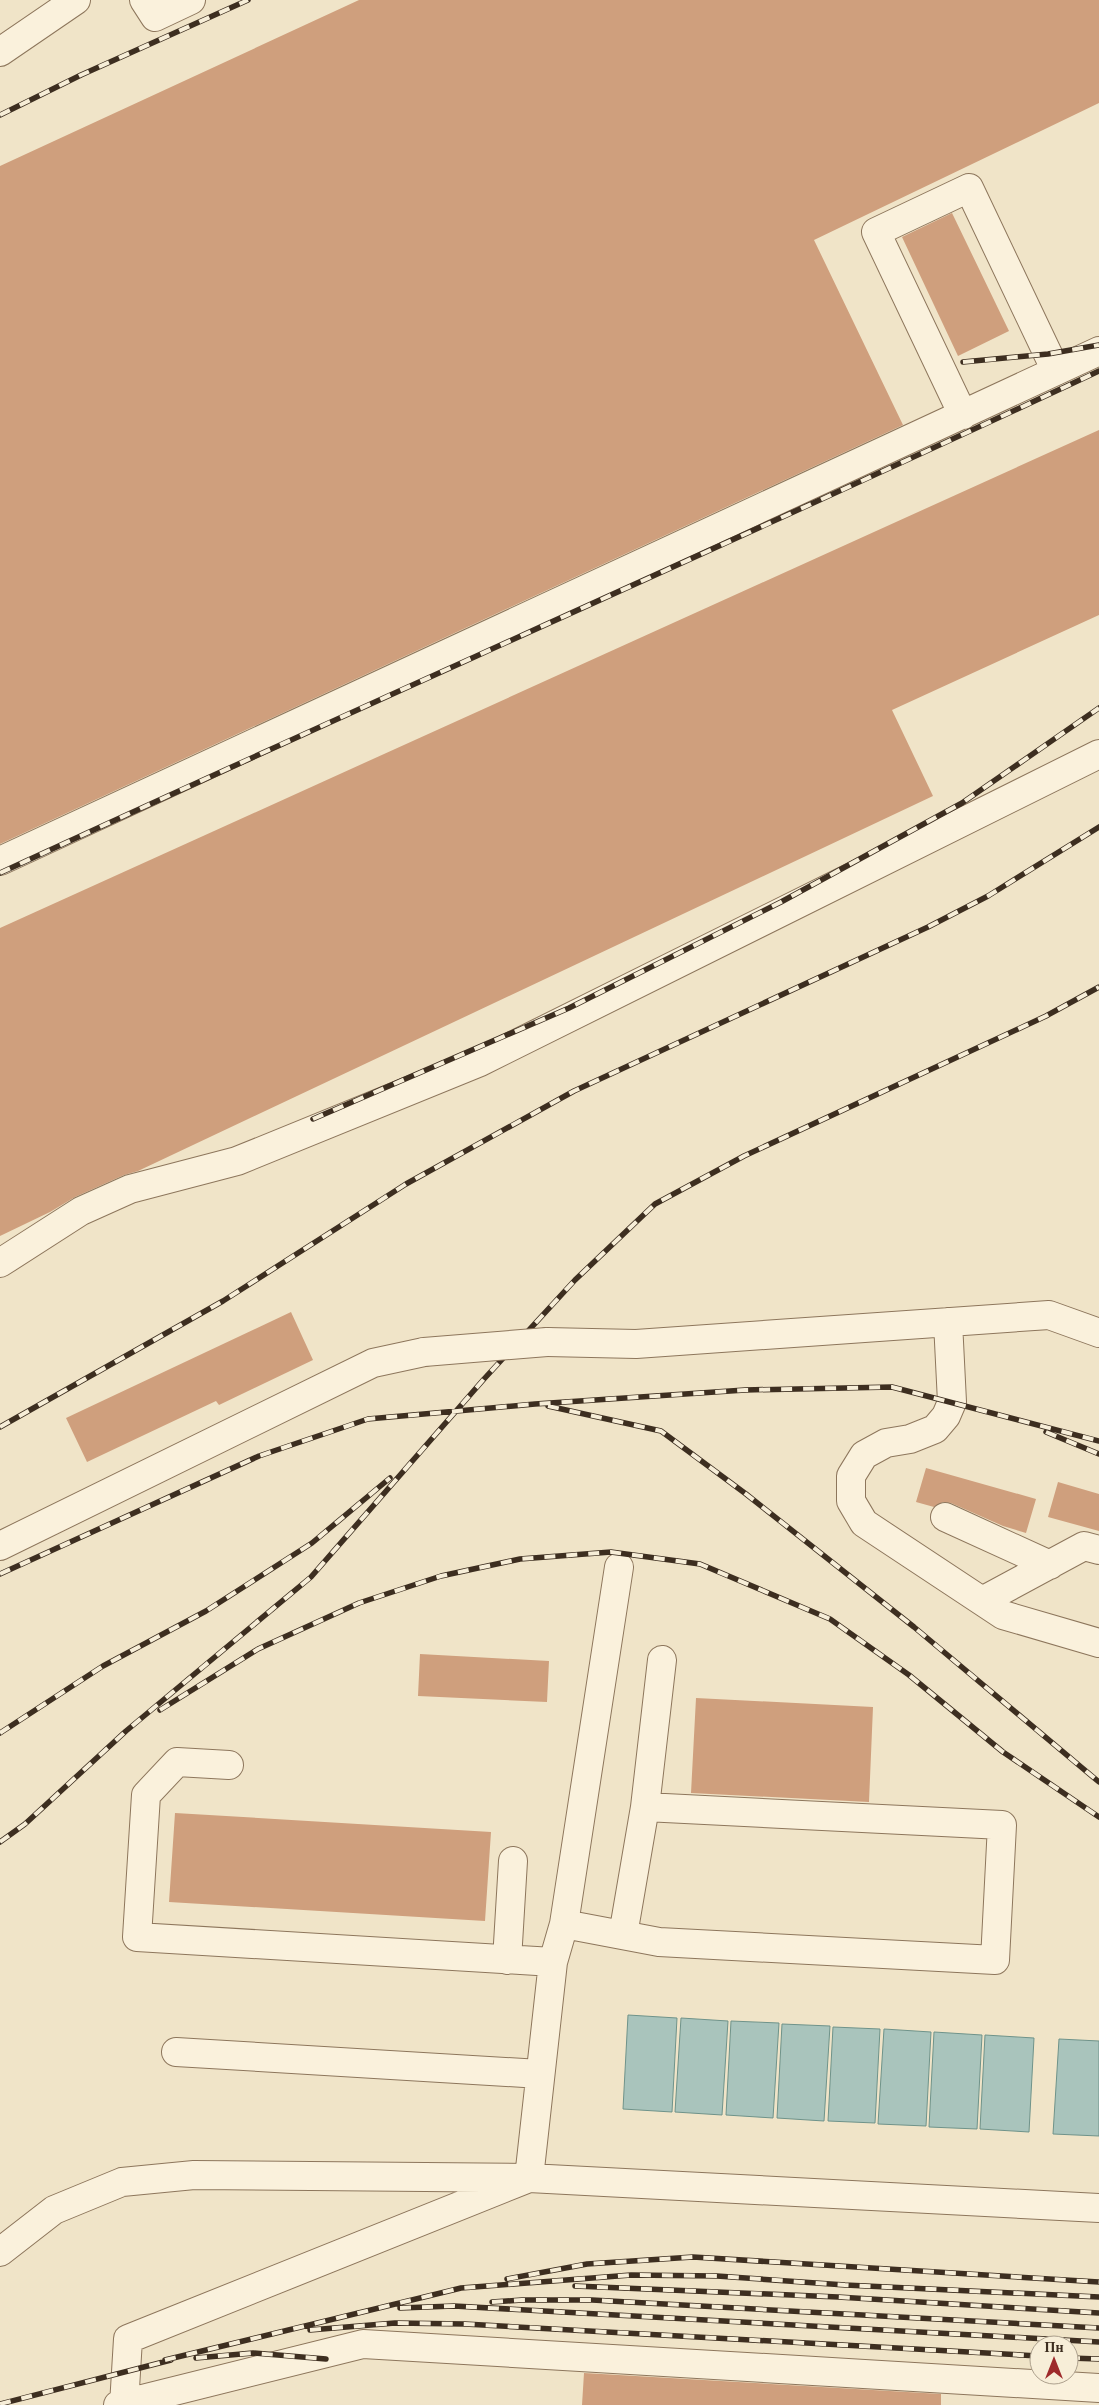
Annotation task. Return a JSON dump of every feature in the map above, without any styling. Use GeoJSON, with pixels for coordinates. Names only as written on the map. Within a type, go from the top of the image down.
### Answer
{"type":"FeatureCollection","features":[{"type":"Feature","properties":{"kind":"lane"},"geometry":{"type":"LineString","coordinates":[[0,52],[76,0]]}},
{"type":"Feature","properties":{"kind":"lane"},"geometry":{"type":"LineString","coordinates":[[144,0],[155,16],[191,0]]}},
{"type":"Feature","properties":{"kind":"lane"},"geometry":{"type":"LineString","coordinates":[[963,415],[876,232],[884,228],[969,188],[1056,371]]}},
{"type":"Feature","properties":{"kind":"lane"},"geometry":{"type":"LineString","coordinates":[[0,861],[1099,351]]}},
{"type":"Feature","properties":{"kind":"lane"},"geometry":{"type":"LineString","coordinates":[[0,1262],[81,1211],[130,1190],[237,1161],[480,1062],[1099,754]]}},
{"type":"Feature","properties":{"kind":"lane"},"geometry":{"type":"LineString","coordinates":[[0,1546],[373,1363],[424,1352],[547,1342],[636,1344],[1049,1315],[1099,1333]]}},
{"type":"Feature","properties":{"kind":"lane"},"geometry":{"type":"LineString","coordinates":[[948,1322],[952,1402],[946,1416],[935,1430],[910,1439],[886,1443],[864,1455],[851,1476],[851,1502],[864,1523],[1003,1616],[1099,1643]]}},
{"type":"Feature","properties":{"kind":"lane"},"geometry":{"type":"LineString","coordinates":[[945,1517],[1050,1565]]}},
{"type":"Feature","properties":{"kind":"lane"},"geometry":{"type":"LineString","coordinates":[[982,1601],[1084,1546],[1099,1550]]}},
{"type":"Feature","properties":{"kind":"lane"},"geometry":{"type":"LineString","coordinates":[[529,2178],[553,1962],[564,1924],[619,1567]]}},
{"type":"Feature","properties":{"kind":"lane"},"geometry":{"type":"LineString","coordinates":[[623,1936],[645,1807],[662,1660]]}},
{"type":"Feature","properties":{"kind":"lane"},"geometry":{"type":"LineString","coordinates":[[228,1765],[177,1762],[146,1796],[137,1937],[553,1962]]}},
{"type":"Feature","properties":{"kind":"lane"},"geometry":{"type":"LineString","coordinates":[[564,1924],[659,1942],[995,1960],[1002,1825],[645,1807]]}},
{"type":"Feature","properties":{"kind":"lane"},"geometry":{"type":"LineString","coordinates":[[508,1960],[513,1861]]}},
{"type":"Feature","properties":{"kind":"lane"},"geometry":{"type":"LineString","coordinates":[[176,2052],[540,2074]]}},
{"type":"Feature","properties":{"kind":"lane"},"geometry":{"type":"LineString","coordinates":[[0,2252],[54,2210],[122,2182],[194,2175],[529,2178],[1099,2208]]}},
{"type":"Feature","properties":{"kind":"lane"},"geometry":{"type":"LineString","coordinates":[[529,2178],[128,2339],[122,2404],[203,2394],[363,2344],[1099,2388]]}},
{"type":"Feature","properties":{"kind":"water"},"geometry":{"type":"Polygon","coordinates":[[[628,2015],[677,2018],[672,2112],[623,2109],[628,2015]]]}},
{"type":"Feature","properties":{"kind":"water"},"geometry":{"type":"Polygon","coordinates":[[[681,2018],[728,2021],[722,2115],[675,2112],[681,2018]]]}},
{"type":"Feature","properties":{"kind":"water"},"geometry":{"type":"Polygon","coordinates":[[[731,2021],[779,2023],[773,2118],[726,2115],[731,2021]]]}},
{"type":"Feature","properties":{"kind":"water"},"geometry":{"type":"Polygon","coordinates":[[[782,2024],[830,2026],[824,2121],[777,2118],[782,2024]]]}},
{"type":"Feature","properties":{"kind":"water"},"geometry":{"type":"Polygon","coordinates":[[[833,2027],[880,2029],[875,2123],[828,2121],[833,2027]]]}},
{"type":"Feature","properties":{"kind":"water"},"geometry":{"type":"Polygon","coordinates":[[[884,2029],[931,2032],[926,2126],[878,2124],[884,2029]]]}},
{"type":"Feature","properties":{"kind":"water"},"geometry":{"type":"Polygon","coordinates":[[[934,2032],[982,2035],[977,2129],[929,2127],[934,2032]]]}},
{"type":"Feature","properties":{"kind":"water"},"geometry":{"type":"Polygon","coordinates":[[[985,2035],[1034,2038],[1029,2132],[980,2129],[985,2035]]]}},
{"type":"Feature","properties":{"kind":"water"},"geometry":{"type":"Polygon","coordinates":[[[1059,2039],[1099,2041],[1099,2136],[1053,2134],[1059,2039]]]}},
{"type":"Feature","properties":{"kind":"building"},"geometry":{"type":"Polygon","coordinates":[[[359,0],[1099,0],[1099,103],[814,240],[903,425],[0,844],[0,166],[359,0]]]}},
{"type":"Feature","properties":{"kind":"building"},"geometry":{"type":"Polygon","coordinates":[[[952,213],[1009,331],[958,356],[902,237],[952,213]]]}},
{"type":"Feature","properties":{"kind":"building"},"geometry":{"type":"Polygon","coordinates":[[[1099,430],[1099,615],[892,710],[933,796],[138,1171],[124,1175],[75,1197],[50,1212],[0,1236],[0,928],[1099,430]]]}},
{"type":"Feature","properties":{"kind":"building"},"geometry":{"type":"Polygon","coordinates":[[[291,1312],[313,1360],[219,1405],[216,1401],[87,1462],[66,1418],[291,1312]]]}},
{"type":"Feature","properties":{"kind":"building"},"geometry":{"type":"Polygon","coordinates":[[[926,1468],[1036,1499],[1026,1533],[1003,1526],[951,1503],[943,1502],[934,1507],[916,1502],[926,1468]]]}},
{"type":"Feature","properties":{"kind":"building"},"geometry":{"type":"Polygon","coordinates":[[[1058,1482],[1099,1494],[1099,1531],[1048,1517],[1058,1482]]]}},
{"type":"Feature","properties":{"kind":"building"},"geometry":{"type":"Polygon","coordinates":[[[420,1654],[549,1661],[547,1702],[418,1696],[420,1654]]]}},
{"type":"Feature","properties":{"kind":"building"},"geometry":{"type":"Polygon","coordinates":[[[696,1698],[873,1707],[869,1802],[691,1793],[696,1698]]]}},
{"type":"Feature","properties":{"kind":"building"},"geometry":{"type":"Polygon","coordinates":[[[175,1813],[491,1832],[485,1921],[169,1902],[175,1813]]]}},
{"type":"Feature","properties":{"kind":"building"},"geometry":{"type":"Polygon","coordinates":[[[584,2373],[941,2394],[941,2405],[582,2405],[584,2373]]]}},
{"type":"Feature","properties":{"kind":"railway"},"geometry":{"type":"LineString","coordinates":[[0,115],[81,75],[248,0]]}},
{"type":"Feature","properties":{"kind":"railway"},"geometry":{"type":"LineString","coordinates":[[963,362],[1048,354],[1099,345]]}},
{"type":"Feature","properties":{"kind":"railway"},"geometry":{"type":"LineString","coordinates":[[0,873],[825,498],[1099,371]]}},
{"type":"Feature","properties":{"kind":"railway"},"geometry":{"type":"LineString","coordinates":[[313,1119],[569,1008],[781,902],[962,803],[1099,708]]}},
{"type":"Feature","properties":{"kind":"railway"},"geometry":{"type":"LineString","coordinates":[[0,1427],[223,1301],[406,1184],[574,1091],[928,927],[988,896],[1099,827]]}},
{"type":"Feature","properties":{"kind":"railway"},"geometry":{"type":"LineString","coordinates":[[0,1842],[25,1824],[126,1731],[311,1577],[484,1379],[575,1280],[655,1204],[744,1156],[1046,1016],[1099,987]]}},
{"type":"Feature","properties":{"kind":"railway"},"geometry":{"type":"LineString","coordinates":[[0,1574],[259,1456],[368,1419],[535,1404],[745,1390],[892,1387],[1099,1441]]}},
{"type":"Feature","properties":{"kind":"railway"},"geometry":{"type":"LineString","coordinates":[[548,1406],[661,1431],[746,1494],[914,1627],[1099,1782]]}},
{"type":"Feature","properties":{"kind":"railway"},"geometry":{"type":"LineString","coordinates":[[1046,1432],[1099,1454]]}},
{"type":"Feature","properties":{"kind":"railway"},"geometry":{"type":"LineString","coordinates":[[0,1733],[103,1666],[206,1611],[312,1543],[390,1478]]}},
{"type":"Feature","properties":{"kind":"railway"},"geometry":{"type":"LineString","coordinates":[[160,1710],[258,1649],[359,1603],[441,1576],[520,1559],[611,1552],[700,1564],[830,1619],[909,1675],[1003,1752],[1099,1817]]}},
{"type":"Feature","properties":{"kind":"railway"},"geometry":{"type":"LineString","coordinates":[[507,2279],[587,2264],[693,2257],[1099,2282]]}},
{"type":"Feature","properties":{"kind":"railway"},"geometry":{"type":"LineString","coordinates":[[165,2360],[461,2288],[631,2275],[717,2276],[845,2285],[1099,2297]]}},
{"type":"Feature","properties":{"kind":"railway"},"geometry":{"type":"LineString","coordinates":[[575,2286],[838,2297],[1099,2313]]}},
{"type":"Feature","properties":{"kind":"railway"},"geometry":{"type":"LineString","coordinates":[[492,2302],[592,2300],[1099,2328]]}},
{"type":"Feature","properties":{"kind":"railway"},"geometry":{"type":"LineString","coordinates":[[400,2308],[454,2306],[1099,2342]]}},
{"type":"Feature","properties":{"kind":"railway"},"geometry":{"type":"LineString","coordinates":[[310,2330],[395,2323],[465,2324],[1029,2355]]}},
{"type":"Feature","properties":{"kind":"railway"},"geometry":{"type":"LineString","coordinates":[[196,2358],[253,2353],[326,2359]]}},
{"type":"Feature","properties":{"kind":"railway"},"geometry":{"type":"LineString","coordinates":[[1079,2358],[1099,2359]]}},
{"type":"Feature","properties":{"kind":"railway"},"geometry":{"type":"LineString","coordinates":[[0,2404],[171,2360]]}}]}
